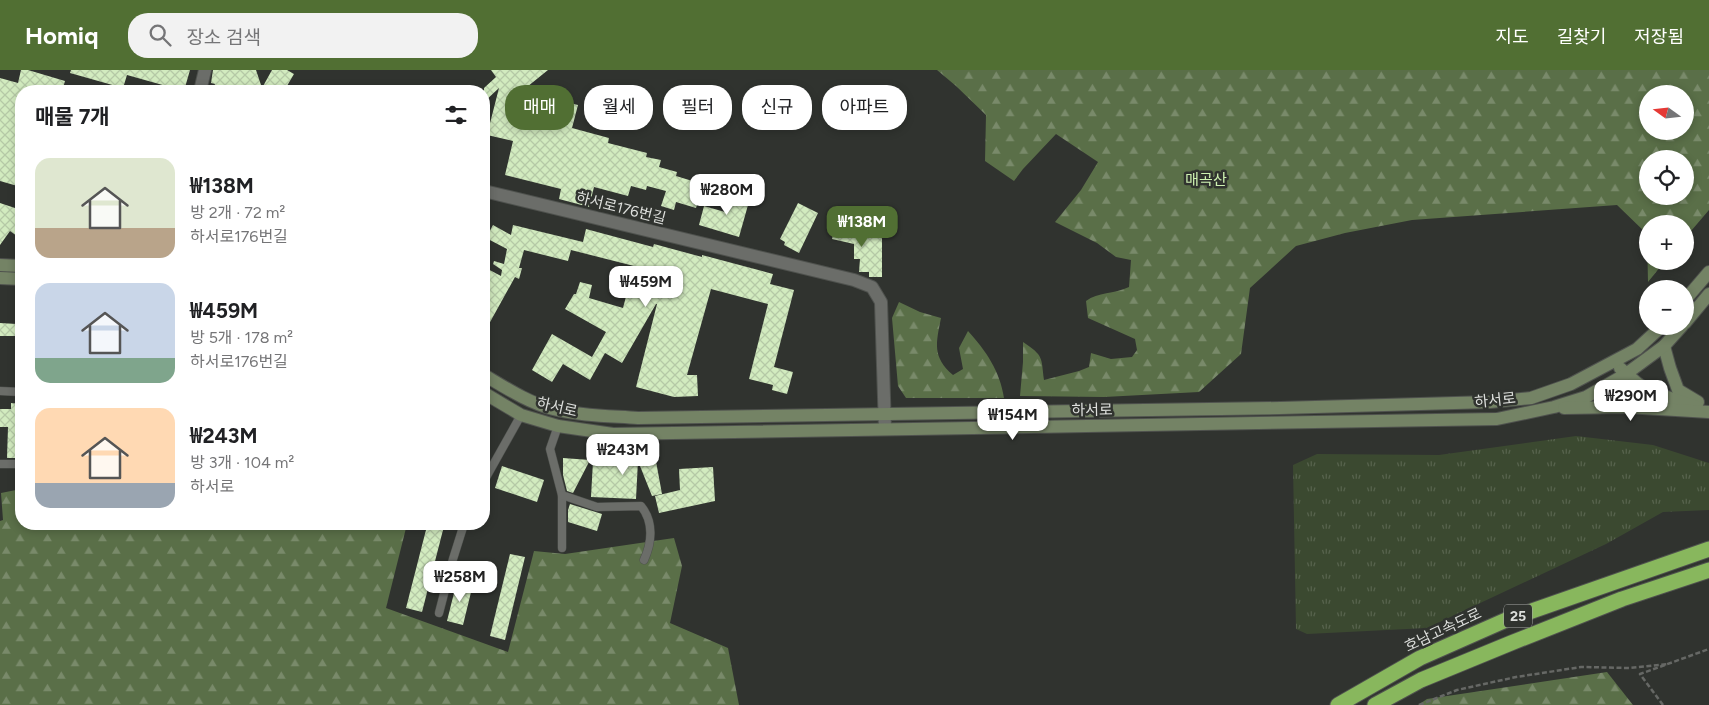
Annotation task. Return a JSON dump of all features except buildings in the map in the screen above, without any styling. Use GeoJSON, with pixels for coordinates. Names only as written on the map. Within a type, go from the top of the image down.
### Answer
{"type":"FeatureCollection","features":[{"type":"Feature","properties":{"kind":"highway","name":"호남고속도로"},"geometry":{"type":"LineString","coordinates":[[1338,705],[1420,658],[1506,620],[1709,549]]}},
{"type":"Feature","properties":{"kind":"highway","name":"25"},"geometry":{"type":"LineString","coordinates":[[1375,705],[1421,680],[1511,643],[1622,599],[1709,570]]}},
{"type":"Feature","properties":{"kind":"main road"},"geometry":{"type":"LineString","coordinates":[[0,265],[15,266]]}},
{"type":"Feature","properties":{"kind":"main road"},"geometry":{"type":"LineString","coordinates":[[1694,290],[1709,272]]}},
{"type":"Feature","properties":{"kind":"main road"},"geometry":{"type":"LineString","coordinates":[[0,278],[15,279]]}},
{"type":"Feature","properties":{"kind":"main road"},"geometry":{"type":"LineString","coordinates":[[1694,312],[1709,294]]}},
{"type":"Feature","properties":{"kind":"main road","name":"하서로"},"geometry":{"type":"LineString","coordinates":[[490,379],[516,394],[553,409],[592,415],[638,418],[1280,408],[1490,402],[1531,398],[1571,384],[1637,349],[1652,335]]}},
{"type":"Feature","properties":{"kind":"main road","name":"하서로"},"geometry":{"type":"LineString","coordinates":[[490,397],[521,415],[558,426],[613,434],[1497,419],[1554,407],[1586,397],[1626,374],[1664,346],[1674,335]]}},
{"type":"Feature","properties":{"kind":"main road"},"geometry":{"type":"LineString","coordinates":[[1664,346],[1678,390],[1709,410]]}},
{"type":"Feature","properties":{"kind":"main road"},"geometry":{"type":"LineString","coordinates":[[1614,362],[1626,374],[1649,391],[1709,410]]}},
{"type":"Feature","properties":{"kind":"main road"},"geometry":{"type":"LineString","coordinates":[[1554,407],[1709,410]]}},
{"type":"Feature","properties":{"kind":"street"},"geometry":{"type":"LineString","coordinates":[[201,85],[205,70]]}},
{"type":"Feature","properties":{"kind":"street","name":"하서로176번길"},"geometry":{"type":"LineString","coordinates":[[490,192],[854,280],[872,287],[881,302],[885,429]]}},
{"type":"Feature","properties":{"kind":"lane"},"geometry":{"type":"LineString","coordinates":[[0,391],[15,392]]}},
{"type":"Feature","properties":{"kind":"lane"},"geometry":{"type":"LineString","coordinates":[[490,470],[521,415]]}},
{"type":"Feature","properties":{"kind":"lane"},"geometry":{"type":"LineString","coordinates":[[558,426],[550,450],[562,495],[562,548]]}},
{"type":"Feature","properties":{"kind":"lane"},"geometry":{"type":"LineString","coordinates":[[0,464],[15,464]]}},
{"type":"Feature","properties":{"kind":"lane"},"geometry":{"type":"LineString","coordinates":[[562,495],[597,507],[641,506],[647,513],[650,530],[650,547],[644,560]]}},
{"type":"Feature","properties":{"kind":"lane"},"geometry":{"type":"LineString","coordinates":[[439,613],[462,530]]}},
{"type":"Feature","properties":{"kind":"path"},"geometry":{"type":"LineString","coordinates":[[1663,705],[1640,674],[1709,649]]}},
{"type":"Feature","properties":{"kind":"path"},"geometry":{"type":"LineString","coordinates":[[1419,705],[1457,690],[1516,677],[1582,667],[1629,668],[1668,664]]}},
{"type":"Feature","properties":{"kind":"green space","name":"매곡산"},"geometry":{"type":"Polygon","coordinates":[[[937,70],[1709,70],[1709,210],[1694,228],[1694,215],[1639,215],[1639,226],[1617,205],[1412,220],[1345,233],[1296,246],[1250,288],[1241,354],[1199,392],[1104,397],[1020,396],[1023,342],[1038,354],[1044,380],[1089,367],[1091,353],[1111,359],[1132,357],[1137,350],[1135,339],[1088,318],[1086,301],[1096,296],[1129,287],[1131,260],[1116,257],[1097,243],[1055,222],[1081,190],[1098,162],[1056,134],[1014,181],[985,161],[986,115],[937,70]]]}},
{"type":"Feature","properties":{"kind":"green space","name":"매곡산"},"geometry":{"type":"Polygon","coordinates":[[[1648,270],[1658,270],[1650,280],[1648,280],[1648,270]]]}},
{"type":"Feature","properties":{"kind":"green space"},"geometry":{"type":"Polygon","coordinates":[[[899,302],[920,312],[941,318],[937,349],[942,362],[953,375],[963,369],[959,348],[968,331],[981,346],[996,370],[1004,398],[906,398],[898,386],[892,318],[899,302]]]}},
{"type":"Feature","properties":{"kind":"green space"},"geometry":{"type":"Polygon","coordinates":[[[1576,436],[1653,445],[1709,463],[1709,510],[1663,512],[1606,544],[1427,628],[1307,634],[1296,629],[1293,465],[1317,454],[1439,455],[1576,436]]]}},
{"type":"Feature","properties":{"kind":"green space"},"geometry":{"type":"Polygon","coordinates":[[[15,490],[15,530],[406,530],[386,608],[508,652],[534,551],[565,554],[674,538],[682,566],[670,623],[728,648],[739,705],[0,705],[0,521],[3,520],[1,493],[15,490]]]}},
{"type":"Feature","properties":{"kind":"green space"},"geometry":{"type":"Polygon","coordinates":[[[1607,672],[1633,705],[1418,705],[1427,699],[1607,672]]]}}]}
